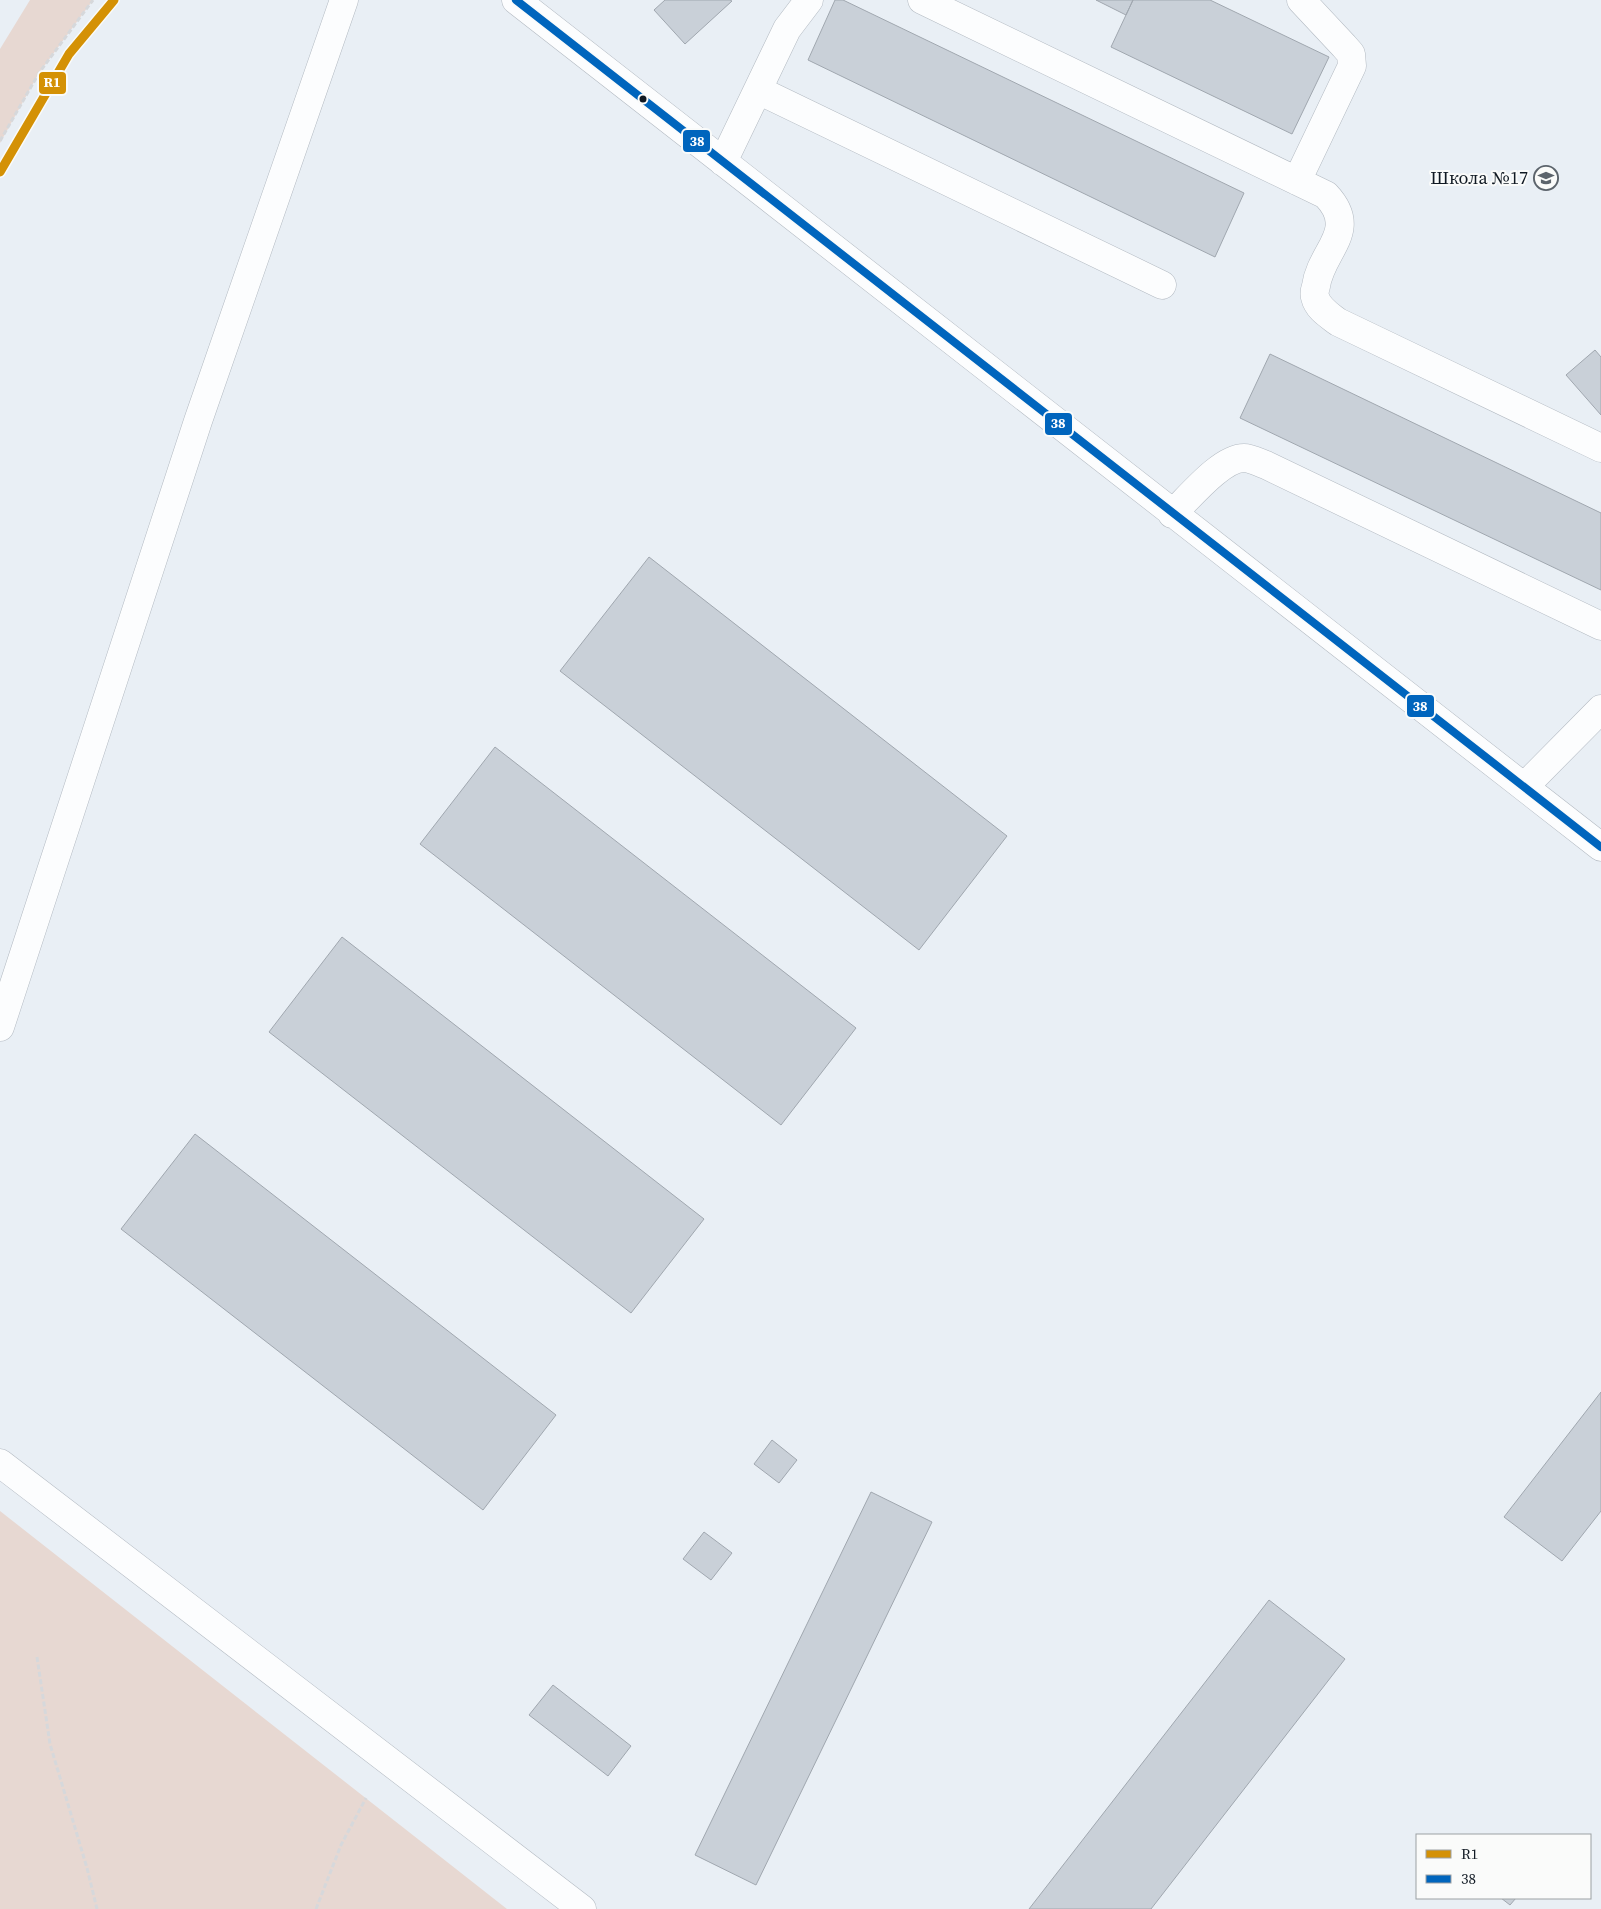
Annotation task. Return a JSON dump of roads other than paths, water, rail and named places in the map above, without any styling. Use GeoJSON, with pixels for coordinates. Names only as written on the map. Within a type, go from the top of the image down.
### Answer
{"type":"FeatureCollection","features":[{"type":"Feature","properties":{"kind":"street"},"geometry":{"type":"LineString","coordinates":[[0,1027],[198,421],[344,0]]}},
{"type":"Feature","properties":{"kind":"street"},"geometry":{"type":"LineString","coordinates":[[516,0],[1601,847]]}},
{"type":"Feature","properties":{"kind":"street"},"geometry":{"type":"LineString","coordinates":[[723,162],[787,29],[809,0]]}},
{"type":"Feature","properties":{"kind":"street"},"geometry":{"type":"LineString","coordinates":[[922,0],[1326,195],[1336,205],[1341,219],[1339,232],[1316,281],[1314,296],[1323,311],[1338,322],[1601,448]]}},
{"type":"Feature","properties":{"kind":"street"},"geometry":{"type":"LineString","coordinates":[[1297,181],[1352,66],[1351,54],[1301,0]]}},
{"type":"Feature","properties":{"kind":"street"},"geometry":{"type":"LineString","coordinates":[[758,90],[1162,285]]}},
{"type":"Feature","properties":{"kind":"street"},"geometry":{"type":"LineString","coordinates":[[1172,514],[1230,460],[1246,458],[1266,465],[1601,626]]}},
{"type":"Feature","properties":{"kind":"street"},"geometry":{"type":"LineString","coordinates":[[1524,787],[1601,709]]}},
{"type":"Feature","properties":{"kind":"street"},"geometry":{"type":"LineString","coordinates":[[0,1463],[582,1909]]}},
{"type":"Feature","properties":{"kind":"place","name":"Школа №17"},"geometry":{"type":"Point","coordinates":[1546,178]}}]}
